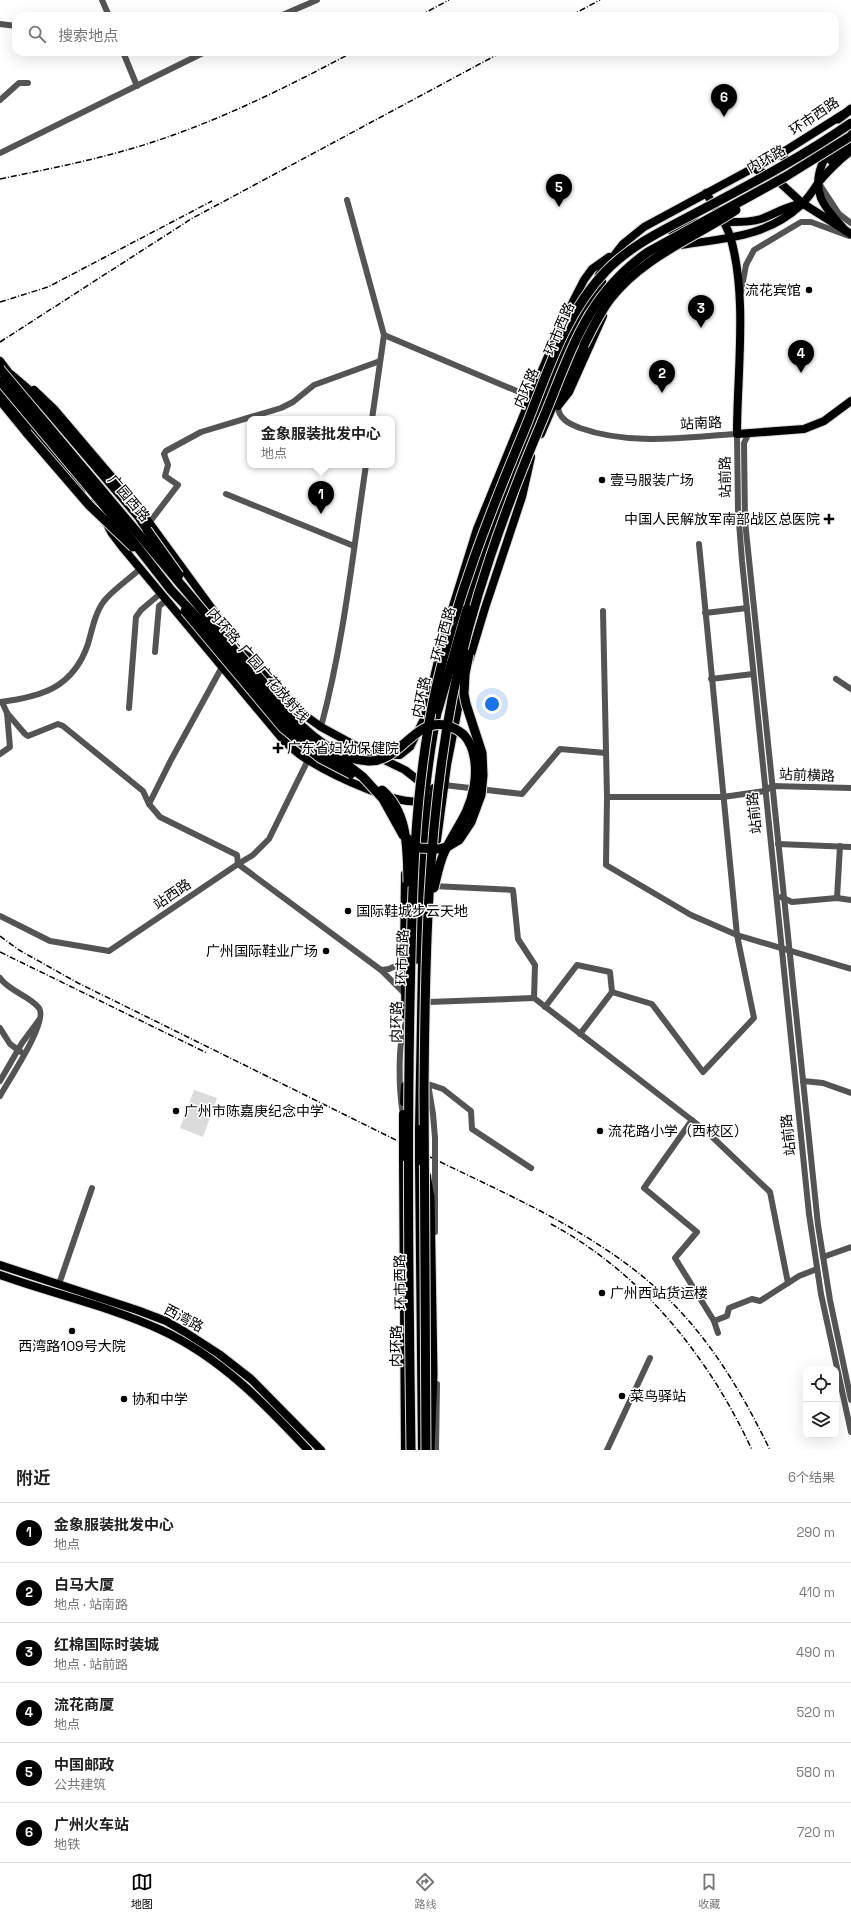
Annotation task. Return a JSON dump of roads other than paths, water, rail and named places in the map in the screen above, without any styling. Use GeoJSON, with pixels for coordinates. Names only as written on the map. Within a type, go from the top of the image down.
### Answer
{"type":"FeatureCollection","features":[{"type":"Feature","properties":{"kind":"highway"},"geometry":{"type":"LineString","coordinates":[[838,119],[851,108]]}},
{"type":"Feature","properties":{"kind":"highway","name":"内环路"},"geometry":{"type":"LineString","coordinates":[[411,1450],[409,1033],[414,870],[436,689],[474,555],[491,509],[556,352],[572,318],[585,296],[606,270],[629,250],[651,236],[776,170],[851,123]]}},
{"type":"Feature","properties":{"kind":"highway","name":"内环路"},"geometry":{"type":"LineString","coordinates":[[426,1450],[424,1128],[427,924],[436,805],[450,712],[458,673],[474,610],[495,540],[511,495],[542,427],[585,321],[598,298],[614,279],[637,259],[659,245],[785,178],[849,133]]}},
{"type":"Feature","properties":{"kind":"highway"},"geometry":{"type":"LineString","coordinates":[[831,160],[851,146]]}},
{"type":"Feature","properties":{"kind":"highway"},"geometry":{"type":"LineString","coordinates":[[565,390],[584,345],[605,305],[636,272],[661,254],[728,216],[785,178]]}},
{"type":"Feature","properties":{"kind":"highway","name":"内环路-广园广花放射线"},"geometry":{"type":"LineString","coordinates":[[0,369],[293,718],[311,734],[331,748],[355,759],[369,762],[381,760],[394,753],[426,727],[438,725],[447,726],[462,734],[471,747],[475,765],[474,786]]}},
{"type":"Feature","properties":{"kind":"highway"},"geometry":{"type":"LineString","coordinates":[[11,375],[32,393],[63,427],[139,517],[214,623]]}},
{"type":"Feature","properties":{"kind":"highway"},"geometry":{"type":"LineString","coordinates":[[424,786],[451,660],[487,546],[527,456],[553,378]]}},
{"type":"Feature","properties":{"kind":"highway","name":"内环路-广园广花放射线"},"geometry":{"type":"LineString","coordinates":[[0,381],[117,521],[172,590],[213,634],[290,726],[315,747],[357,771],[383,799],[398,827],[409,842],[419,848],[434,850],[449,846],[459,840],[471,822],[476,811],[482,786],[482,753],[464,694],[467,664],[489,580],[542,427]]}},
{"type":"Feature","properties":{"kind":"highway"},"geometry":{"type":"LineString","coordinates":[[0,400],[89,505],[151,565]]}},
{"type":"Feature","properties":{"kind":"highway"},"geometry":{"type":"LineString","coordinates":[[172,590],[187,614],[210,643],[288,732],[320,758],[380,788],[398,809],[407,845],[409,1033]]}},
{"type":"Feature","properties":{"kind":"highway","name":"内环路"},"geometry":{"type":"LineString","coordinates":[[427,924],[441,860],[467,813],[474,786]]}},
{"type":"Feature","properties":{"kind":"highway"},"geometry":{"type":"LineString","coordinates":[[430,1196],[433,1374],[430,1450]]}},
{"type":"Feature","properties":{"kind":"main road","name":"环市西路"},"geometry":{"type":"LineString","coordinates":[[417,1125],[422,866],[425,799],[424,786],[438,710],[456,636],[488,531],[512,470],[580,313],[602,277],[613,255],[636,233],[666,215],[785,151],[838,119],[851,114]]}},
{"type":"Feature","properties":{"kind":"main road","name":"环市西路"},"geometry":{"type":"LineString","coordinates":[[415,1450],[418,1384],[422,1161],[412,1077],[410,1023],[417,913],[422,866],[450,693],[460,650],[517,489],[527,456],[542,427],[588,326],[613,286],[632,268],[650,256],[666,248],[712,242],[771,227],[781,221],[802,204],[819,183],[820,169],[825,158],[849,133]]}},
{"type":"Feature","properties":{"kind":"main road"},"geometry":{"type":"LineString","coordinates":[[785,151],[783,155],[785,160],[792,163],[797,162],[849,133]]}},
{"type":"Feature","properties":{"kind":"main road"},"geometry":{"type":"LineString","coordinates":[[849,133],[831,160],[819,183],[821,199],[849,234]]}},
{"type":"Feature","properties":{"kind":"main road"},"geometry":{"type":"LineString","coordinates":[[831,160],[851,141]]}},
{"type":"Feature","properties":{"kind":"main road"},"geometry":{"type":"LineString","coordinates":[[819,183],[836,162],[851,151]]}},
{"type":"Feature","properties":{"kind":"main road"},"geometry":{"type":"LineString","coordinates":[[753,168],[776,179],[802,204],[849,234]]}},
{"type":"Feature","properties":{"kind":"main road","name":"站前路"},"geometry":{"type":"LineString","coordinates":[[706,193],[724,222],[730,237],[737,275],[739,307],[737,434]]}},
{"type":"Feature","properties":{"kind":"main road"},"geometry":{"type":"LineString","coordinates":[[602,277],[652,240],[666,232],[688,224],[742,222],[759,219],[785,207],[802,204]]}},
{"type":"Feature","properties":{"kind":"main road"},"geometry":{"type":"LineString","coordinates":[[679,208],[688,224]]}},
{"type":"Feature","properties":{"kind":"main road"},"geometry":{"type":"LineString","coordinates":[[666,232],[679,208]]}},
{"type":"Feature","properties":{"kind":"main road"},"geometry":{"type":"LineString","coordinates":[[652,240],[666,215]]}},
{"type":"Feature","properties":{"kind":"main road"},"geometry":{"type":"LineString","coordinates":[[372,754],[400,755],[411,746],[424,719],[445,632],[477,529],[531,397],[571,304],[592,269],[613,255]]}},
{"type":"Feature","properties":{"kind":"main road"},"geometry":{"type":"LineString","coordinates":[[592,269],[613,286]]}},
{"type":"Feature","properties":{"kind":"main road"},"geometry":{"type":"LineString","coordinates":[[542,427],[569,392],[622,278]]}},
{"type":"Feature","properties":{"kind":"main road","name":"广园西路"},"geometry":{"type":"LineString","coordinates":[[0,361],[32,403],[137,527],[238,651]]}},
{"type":"Feature","properties":{"kind":"main road"},"geometry":{"type":"LineString","coordinates":[[11,375],[31,388],[46,401],[149,523],[224,625],[238,651],[254,660],[303,714],[321,727],[405,770],[433,794],[442,795]]}},
{"type":"Feature","properties":{"kind":"main road","name":"广园西路"},"geometry":{"type":"LineString","coordinates":[[0,390],[219,645],[210,652]]}},
{"type":"Feature","properties":{"kind":"main road"},"geometry":{"type":"LineString","coordinates":[[558,406],[565,390]]}},
{"type":"Feature","properties":{"kind":"main road","name":"站南路"},"geometry":{"type":"LineString","coordinates":[[737,434],[804,429],[824,421],[851,402]]}},
{"type":"Feature","properties":{"kind":"main road"},"geometry":{"type":"LineString","coordinates":[[422,1161],[428,1129],[429,1002],[433,886],[444,781],[456,713],[471,654],[490,591],[522,497],[527,456]]}},
{"type":"Feature","properties":{"kind":"main road"},"geometry":{"type":"LineString","coordinates":[[95,501],[111,532],[275,731],[290,746],[308,760],[360,786],[394,806],[402,817],[404,825],[405,994],[410,1023],[403,1114],[405,1450]]}},
{"type":"Feature","properties":{"kind":"main road"},"geometry":{"type":"LineString","coordinates":[[137,527],[162,542]]}},
{"type":"Feature","properties":{"kind":"main road"},"geometry":{"type":"LineString","coordinates":[[481,588],[490,591]]}},
{"type":"Feature","properties":{"kind":"main road"},"geometry":{"type":"LineString","coordinates":[[445,632],[456,636]]}},
{"type":"Feature","properties":{"kind":"main road"},"geometry":{"type":"LineString","coordinates":[[460,650],[471,654]]}},
{"type":"Feature","properties":{"kind":"main road"},"geometry":{"type":"LineString","coordinates":[[436,776],[444,781]]}},
{"type":"Feature","properties":{"kind":"main road"},"geometry":{"type":"LineString","coordinates":[[360,786],[404,800],[418,802],[433,794]]}},
{"type":"Feature","properties":{"kind":"main road"},"geometry":{"type":"LineString","coordinates":[[405,891],[422,866]]}},
{"type":"Feature","properties":{"kind":"main road"},"geometry":{"type":"LineString","coordinates":[[405,891],[417,913]]}},
{"type":"Feature","properties":{"kind":"main road"},"geometry":{"type":"LineString","coordinates":[[404,1102],[412,1077]]}},
{"type":"Feature","properties":{"kind":"main road"},"geometry":{"type":"LineString","coordinates":[[417,1125],[423,1145]]}},
{"type":"Feature","properties":{"kind":"main road"},"geometry":{"type":"LineString","coordinates":[[428,1129],[423,1145],[422,1161],[427,1176],[430,1196]]}},
{"type":"Feature","properties":{"kind":"main road","name":"环市西路"},"geometry":{"type":"LineString","coordinates":[[422,1161],[412,1176],[413,1254],[422,1450]]}},
{"type":"Feature","properties":{"kind":"main road"},"geometry":{"type":"LineString","coordinates":[[427,1176],[430,1450]]}},
{"type":"Feature","properties":{"kind":"main road","name":"西湾路"},"geometry":{"type":"LineString","coordinates":[[0,1265],[156,1317],[199,1340],[251,1379],[321,1450]]}},
{"type":"Feature","properties":{"kind":"main road","name":"西湾路"},"geometry":{"type":"LineString","coordinates":[[0,1275],[85,1302],[150,1325],[173,1336],[210,1359],[245,1386],[308,1450]]}},
{"type":"Feature","properties":{"kind":"street"},"geometry":{"type":"LineString","coordinates":[[102,0],[107,12]]}},
{"type":"Feature","properties":{"kind":"street"},"geometry":{"type":"LineString","coordinates":[[287,12],[302,3],[317,0]]}},
{"type":"Feature","properties":{"kind":"street"},"geometry":{"type":"LineString","coordinates":[[0,24],[12,26]]}},
{"type":"Feature","properties":{"kind":"street"},"geometry":{"type":"LineString","coordinates":[[126,56],[137,86]]}},
{"type":"Feature","properties":{"kind":"street"},"geometry":{"type":"LineString","coordinates":[[0,153],[198,56]]}},
{"type":"Feature","properties":{"kind":"street"},"geometry":{"type":"LineString","coordinates":[[0,100],[19,83],[28,83]]}},
{"type":"Feature","properties":{"kind":"street"},"geometry":{"type":"LineString","coordinates":[[819,183],[839,214],[851,223]]}},
{"type":"Feature","properties":{"kind":"street"},"geometry":{"type":"LineString","coordinates":[[347,200],[384,335],[372,416]]}},
{"type":"Feature","properties":{"kind":"street"},"geometry":{"type":"LineString","coordinates":[[739,307],[746,265],[750,255],[757,246],[796,224],[806,221],[849,234]]}},
{"type":"Feature","properties":{"kind":"street"},"geometry":{"type":"LineString","coordinates":[[384,335],[531,397]]}},
{"type":"Feature","properties":{"kind":"street"},"geometry":{"type":"LineString","coordinates":[[254,416],[281,408],[293,402],[314,385],[380,361]]}},
{"type":"Feature","properties":{"kind":"street","name":"站南路"},"geometry":{"type":"LineString","coordinates":[[558,406],[560,416],[570,424],[611,437],[634,440],[737,434]]}},
{"type":"Feature","properties":{"kind":"street"},"geometry":{"type":"LineString","coordinates":[[149,523],[178,486],[165,476],[168,465],[164,454],[166,451],[201,432],[247,418]]}},
{"type":"Feature","properties":{"kind":"street","name":"站前路"},"geometry":{"type":"LineString","coordinates":[[749,433],[744,443],[745,521],[783,897],[823,1257],[851,1400]]}},
{"type":"Feature","properties":{"kind":"street","name":"站前路"},"geometry":{"type":"LineString","coordinates":[[737,434],[738,510],[747,608],[808,1206],[817,1269],[851,1432]]}},
{"type":"Feature","properties":{"kind":"street"},"geometry":{"type":"LineString","coordinates":[[321,727],[340,634],[366,468]]}},
{"type":"Feature","properties":{"kind":"street"},"geometry":{"type":"LineString","coordinates":[[226,494],[354,546]]}},
{"type":"Feature","properties":{"kind":"street"},"geometry":{"type":"LineString","coordinates":[[612,992],[652,1004],[703,1072],[754,1018],[736,935],[711,679],[700,544]]}},
{"type":"Feature","properties":{"kind":"street"},"geometry":{"type":"LineString","coordinates":[[140,569],[104,601],[98,610],[81,659],[63,682],[53,690],[37,696],[1,702],[7,713],[24,734],[28,736],[58,724],[63,726],[144,791],[149,804],[160,817],[237,855],[238,864],[381,970],[405,994]]}},
{"type":"Feature","properties":{"kind":"street"},"geometry":{"type":"LineString","coordinates":[[128,708],[136,618],[141,610],[161,593]]}},
{"type":"Feature","properties":{"kind":"street"},"geometry":{"type":"LineString","coordinates":[[155,652],[159,606],[167,600]]}},
{"type":"Feature","properties":{"kind":"street"},"geometry":{"type":"LineString","coordinates":[[705,613],[747,608]]}},
{"type":"Feature","properties":{"kind":"street"},"geometry":{"type":"LineString","coordinates":[[603,611],[607,798],[606,865],[691,915],[736,935],[851,969]]}},
{"type":"Feature","properties":{"kind":"street"},"geometry":{"type":"LineString","coordinates":[[149,804],[171,760],[222,667]]}},
{"type":"Feature","properties":{"kind":"street"},"geometry":{"type":"LineString","coordinates":[[711,679],[754,674]]}},
{"type":"Feature","properties":{"kind":"street"},"geometry":{"type":"LineString","coordinates":[[836,679],[851,689]]}},
{"type":"Feature","properties":{"kind":"street"},"geometry":{"type":"LineString","coordinates":[[0,754],[10,747],[7,713]]}},
{"type":"Feature","properties":{"kind":"street"},"geometry":{"type":"LineString","coordinates":[[444,781],[522,794],[560,749],[606,753]]}},
{"type":"Feature","properties":{"kind":"street","name":"站西路"},"geometry":{"type":"LineString","coordinates":[[0,916],[50,941],[109,951],[253,855],[269,839],[308,760]]}},
{"type":"Feature","properties":{"kind":"street","name":"站前横路"},"geometry":{"type":"LineString","coordinates":[[765,791],[772,786],[851,788]]}},
{"type":"Feature","properties":{"kind":"street"},"geometry":{"type":"LineString","coordinates":[[607,798],[723,797],[765,791]]}},
{"type":"Feature","properties":{"kind":"street"},"geometry":{"type":"LineString","coordinates":[[778,844],[851,847]]}},
{"type":"Feature","properties":{"kind":"street"},"geometry":{"type":"LineString","coordinates":[[837,898],[840,846]]}},
{"type":"Feature","properties":{"kind":"street"},"geometry":{"type":"LineString","coordinates":[[433,886],[513,890],[518,939],[535,965],[534,998]]}},
{"type":"Feature","properties":{"kind":"street"},"geometry":{"type":"LineString","coordinates":[[776,898],[783,897],[792,902],[837,898],[851,900]]}},
{"type":"Feature","properties":{"kind":"street"},"geometry":{"type":"LineString","coordinates":[[381,970],[389,969],[404,960],[415,958]]}},
{"type":"Feature","properties":{"kind":"street"},"geometry":{"type":"LineString","coordinates":[[545,1007],[577,965],[610,972],[612,992],[580,1034]]}},
{"type":"Feature","properties":{"kind":"street"},"geometry":{"type":"LineString","coordinates":[[0,978],[7,986],[28,999],[40,1009],[42,1015],[37,1032],[0,1096]]}},
{"type":"Feature","properties":{"kind":"street"},"geometry":{"type":"LineString","coordinates":[[429,1002],[534,998],[692,1120],[706,1131],[770,1192],[788,1283]]}},
{"type":"Feature","properties":{"kind":"street"},"geometry":{"type":"LineString","coordinates":[[0,1081],[18,1050],[40,1019]]}},
{"type":"Feature","properties":{"kind":"street"},"geometry":{"type":"LineString","coordinates":[[403,1114],[401,1099],[401,1043],[410,1023]]}},
{"type":"Feature","properties":{"kind":"street"},"geometry":{"type":"LineString","coordinates":[[0,1028],[8,1042],[24,1054]]}},
{"type":"Feature","properties":{"kind":"street"},"geometry":{"type":"LineString","coordinates":[[803,1081],[823,1083],[851,1093]]}},
{"type":"Feature","properties":{"kind":"street"},"geometry":{"type":"LineString","coordinates":[[436,1450],[435,1138],[428,1084],[443,1088],[471,1111],[472,1129],[531,1168]]}},
{"type":"Feature","properties":{"kind":"street"},"geometry":{"type":"LineString","coordinates":[[692,1120],[644,1188],[696,1232],[675,1258],[714,1321],[718,1333]]}},
{"type":"Feature","properties":{"kind":"street"},"geometry":{"type":"LineString","coordinates":[[430,1196],[431,1181],[435,1171]]}},
{"type":"Feature","properties":{"kind":"street"},"geometry":{"type":"LineString","coordinates":[[403,1177],[412,1176]]}},
{"type":"Feature","properties":{"kind":"street"},"geometry":{"type":"LineString","coordinates":[[59,1284],[92,1188]]}},
{"type":"Feature","properties":{"kind":"street"},"geometry":{"type":"LineString","coordinates":[[823,1257],[851,1247]]}},
{"type":"Feature","properties":{"kind":"street"},"geometry":{"type":"LineString","coordinates":[[403,1254],[413,1254]]}},
{"type":"Feature","properties":{"kind":"street"},"geometry":{"type":"LineString","coordinates":[[714,1321],[727,1316],[729,1308],[752,1299],[760,1301],[800,1276],[817,1269]]}},
{"type":"Feature","properties":{"kind":"street"},"geometry":{"type":"LineString","coordinates":[[607,1450],[628,1402],[650,1358]]}},
{"type":"Feature","properties":{"kind":"street"},"geometry":{"type":"LineString","coordinates":[[405,1386],[429,1383]]}},
{"type":"Feature","properties":{"kind":"railway"},"geometry":{"type":"LineString","coordinates":[[426,12],[449,0]]}},
{"type":"Feature","properties":{"kind":"railway"},"geometry":{"type":"LineString","coordinates":[[578,12],[600,0]]}},
{"type":"Feature","properties":{"kind":"railway"},"geometry":{"type":"LineString","coordinates":[[0,179],[98,158],[182,132],[256,101],[345,56]]}},
{"type":"Feature","properties":{"kind":"railway"},"geometry":{"type":"LineString","coordinates":[[0,342],[191,219],[495,56]]}},
{"type":"Feature","properties":{"kind":"railway"},"geometry":{"type":"LineString","coordinates":[[0,302],[48,287],[212,201]]}},
{"type":"Feature","properties":{"kind":"railway"},"geometry":{"type":"LineString","coordinates":[[0,936],[19,950],[78,983],[544,1213],[601,1246],[654,1286],[690,1322],[734,1383],[770,1450]]}},
{"type":"Feature","properties":{"kind":"railway"},"geometry":{"type":"LineString","coordinates":[[0,952],[207,1053]]}},
{"type":"Feature","properties":{"kind":"railway"},"geometry":{"type":"LineString","coordinates":[[551,1224],[584,1244],[615,1267],[670,1320],[694,1351],[715,1382],[735,1416],[752,1450]]}},
{"type":"Feature","properties":{"kind":"place","name":"广州火车站"},"geometry":{"type":"Point","coordinates":[724,117]}},
{"type":"Feature","properties":{"kind":"place","name":"中国邮政"},"geometry":{"type":"Point","coordinates":[559,207]}},
{"type":"Feature","properties":{"kind":"place","name":"流花宾馆"},"geometry":{"type":"Point","coordinates":[809,290]}},
{"type":"Feature","properties":{"kind":"place","name":"红棉国际时装城"},"geometry":{"type":"Point","coordinates":[701,328]}},
{"type":"Feature","properties":{"kind":"place","name":"流花商厦"},"geometry":{"type":"Point","coordinates":[801,373]}},
{"type":"Feature","properties":{"kind":"place","name":"白马大厦"},"geometry":{"type":"Point","coordinates":[662,393]}},
{"type":"Feature","properties":{"kind":"place","name":"壹马服装广场"},"geometry":{"type":"Point","coordinates":[602,480]}},
{"type":"Feature","properties":{"kind":"place","name":"金象服装批发中心"},"geometry":{"type":"Point","coordinates":[321,514]}},
{"type":"Feature","properties":{"kind":"place","name":"中国人民解放军南部战区总医院"},"geometry":{"type":"Point","coordinates":[829,519]}},
{"type":"Feature","properties":{"kind":"place","name":"广东省妇幼保健院"},"geometry":{"type":"Point","coordinates":[278,748]}},
{"type":"Feature","properties":{"kind":"place","name":"国际鞋城步云天地"},"geometry":{"type":"Point","coordinates":[348,911]}},
{"type":"Feature","properties":{"kind":"place","name":"广州国际鞋业广场"},"geometry":{"type":"Point","coordinates":[326,951]}},
{"type":"Feature","properties":{"kind":"place","name":"广州市陈嘉庚纪念中学"},"geometry":{"type":"Point","coordinates":[176,1111]}},
{"type":"Feature","properties":{"kind":"place","name":"流花路小学（西校区）"},"geometry":{"type":"Point","coordinates":[600,1131]}},
{"type":"Feature","properties":{"kind":"place","name":"广州西站货运楼"},"geometry":{"type":"Point","coordinates":[602,1293]}},
{"type":"Feature","properties":{"kind":"place","name":"西湾路109号大院"},"geometry":{"type":"Point","coordinates":[72,1331]}},
{"type":"Feature","properties":{"kind":"place","name":"菜鸟驿站"},"geometry":{"type":"Point","coordinates":[622,1396]}},
{"type":"Feature","properties":{"kind":"place","name":"协和中学"},"geometry":{"type":"Point","coordinates":[124,1399]}}]}
